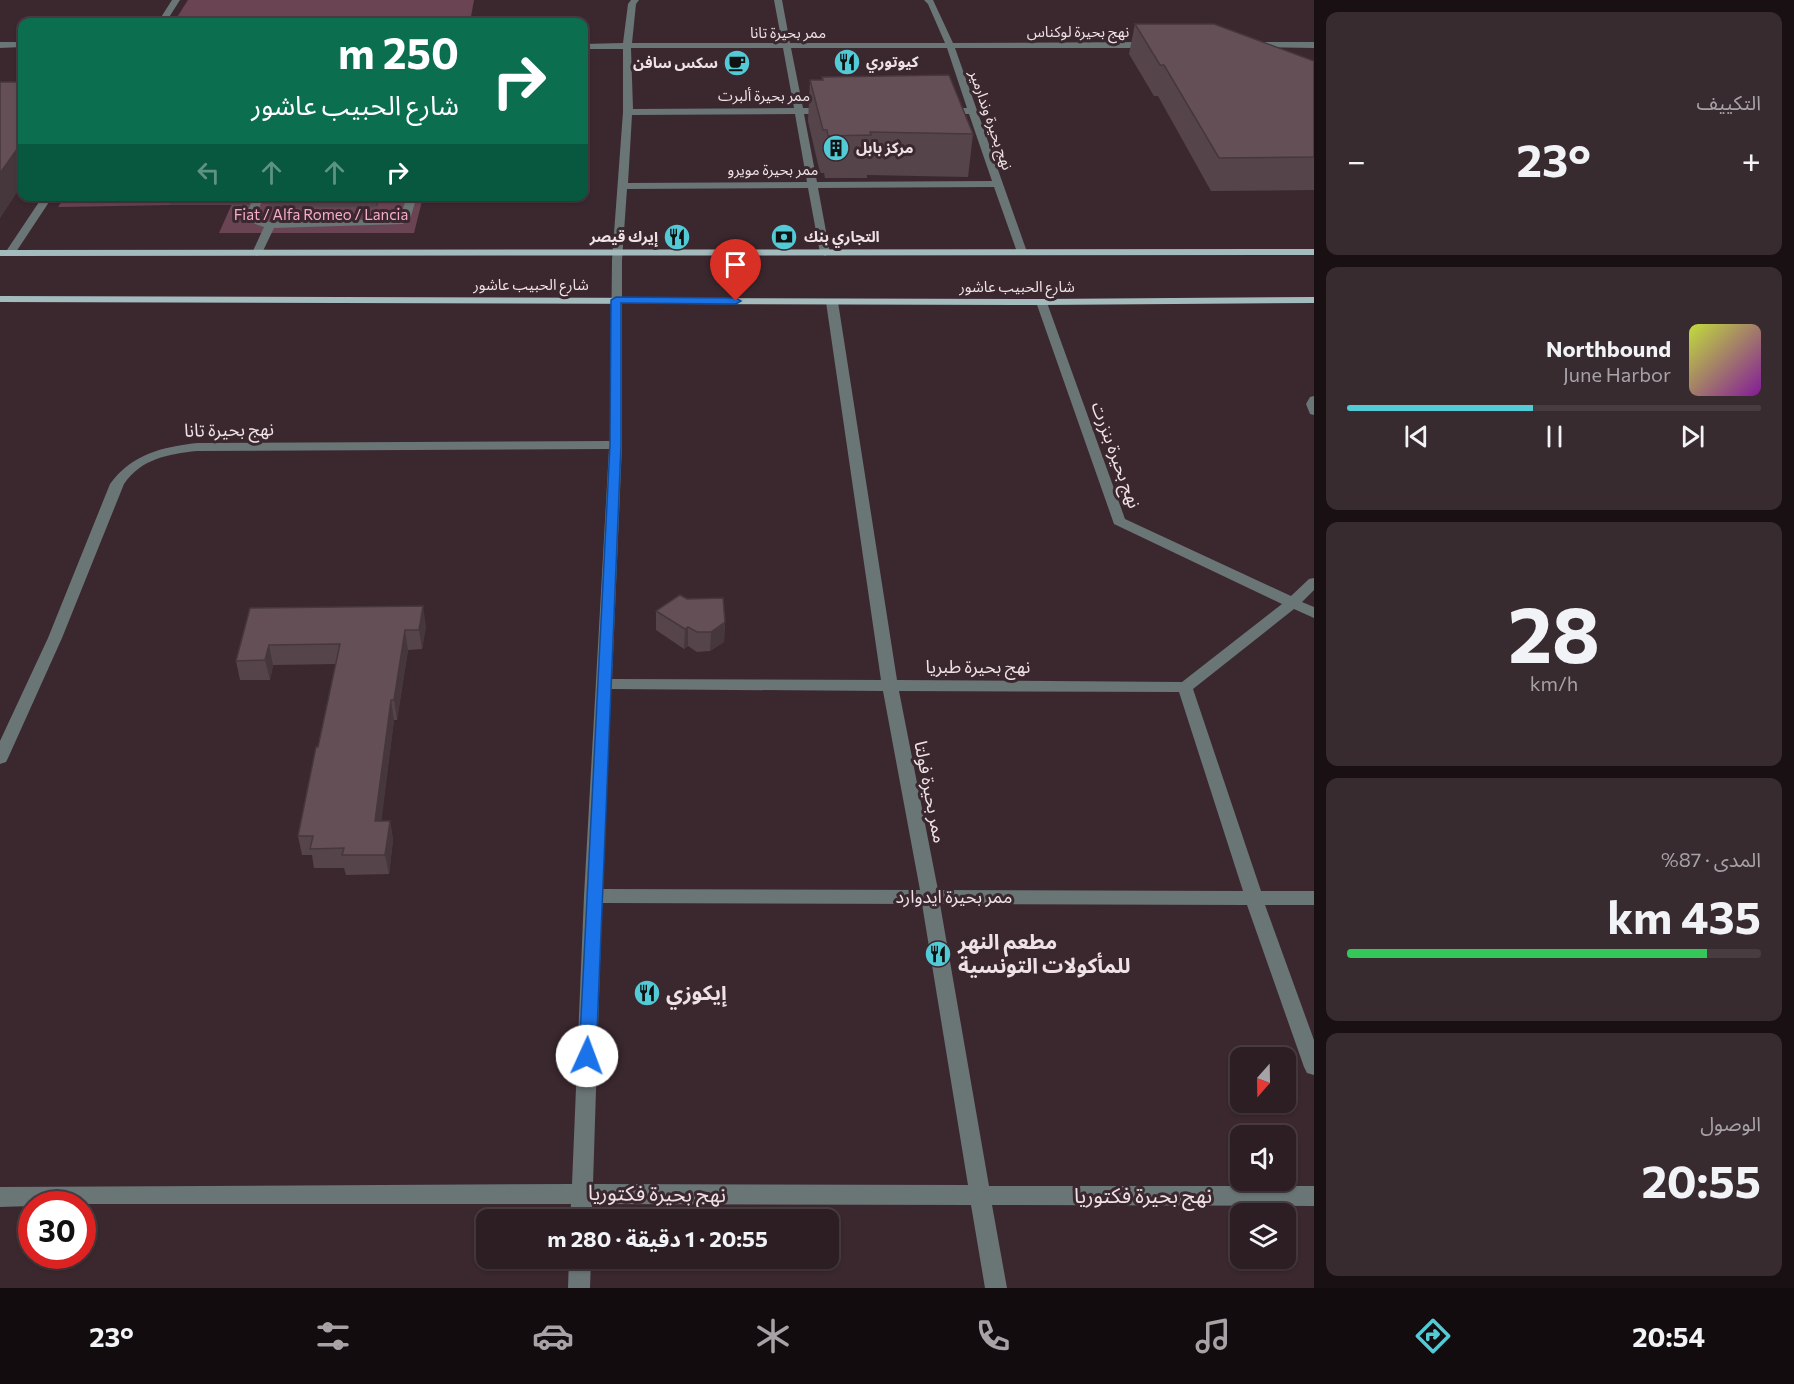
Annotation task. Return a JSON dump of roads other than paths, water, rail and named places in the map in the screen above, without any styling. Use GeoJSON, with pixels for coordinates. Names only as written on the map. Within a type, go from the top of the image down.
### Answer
{"type":"FeatureCollection","features":[{"type":"Feature","properties":{"kind":"main road","name":"شارع الحبيب عاشور"},"geometry":{"type":"LineString","coordinates":[[5,253],[1314,252]]}},
{"type":"Feature","properties":{"kind":"main road","name":"شارع الحبيب عاشور"},"geometry":{"type":"LineString","coordinates":[[0,298],[832,302],[1314,300]]}},
{"type":"Feature","properties":{"kind":"street"},"geometry":{"type":"LineString","coordinates":[[165,18],[176,0]]}},
{"type":"Feature","properties":{"kind":"street"},"geometry":{"type":"LineString","coordinates":[[581,1209],[593,896],[615,445],[617,253],[628,112],[627,46],[632,3],[635,0]]}},
{"type":"Feature","properties":{"kind":"street"},"geometry":{"type":"LineString","coordinates":[[778,0],[825,253]]}},
{"type":"Feature","properties":{"kind":"street","name":"نهج بحيرة وندارمير"},"geometry":{"type":"LineString","coordinates":[[928,0],[932,3],[950,45],[1022,252]]}},
{"type":"Feature","properties":{"kind":"street"},"geometry":{"type":"LineString","coordinates":[[0,45],[18,45]]}},
{"type":"Feature","properties":{"kind":"street","name":"ممر بحيرة تانا"},"geometry":{"type":"LineString","coordinates":[[588,46],[950,45]]}},
{"type":"Feature","properties":{"kind":"street","name":"نهج بحيرة لوكناس"},"geometry":{"type":"LineString","coordinates":[[950,45],[1161,45]]}},
{"type":"Feature","properties":{"kind":"street"},"geometry":{"type":"LineString","coordinates":[[1244,45],[1314,45]]}},
{"type":"Feature","properties":{"kind":"street","name":"ممر بحيرة ألبرت"},"geometry":{"type":"LineString","coordinates":[[628,112],[833,111]]}},
{"type":"Feature","properties":{"kind":"street"},"geometry":{"type":"LineString","coordinates":[[938,111],[972,111]]}},
{"type":"Feature","properties":{"kind":"street","name":"ممر بحيرة مويرو"},"geometry":{"type":"LineString","coordinates":[[621,186],[998,184]]}},
{"type":"Feature","properties":{"kind":"street"},"geometry":{"type":"LineString","coordinates":[[5,253],[44,201]]}},
{"type":"Feature","properties":{"kind":"street"},"geometry":{"type":"LineString","coordinates":[[257,201],[252,213],[259,222],[270,225],[399,222],[404,220],[410,201]]}},
{"type":"Feature","properties":{"kind":"street"},"geometry":{"type":"LineString","coordinates":[[257,253],[270,225]]}},
{"type":"Feature","properties":{"kind":"street","name":"ممر بحيرة فولتا"},"geometry":{"type":"LineString","coordinates":[[832,302],[890,687],[930,897],[996,1288]]}},
{"type":"Feature","properties":{"kind":"street","name":"نهج بحيرة بنزرت"},"geometry":{"type":"LineString","coordinates":[[1042,302],[1119,521],[1314,614]]}},
{"type":"Feature","properties":{"kind":"street"},"geometry":{"type":"LineString","coordinates":[[1314,400],[1312,404],[1314,411]]}},
{"type":"Feature","properties":{"kind":"street","name":"نهج بحيرة تانا"},"geometry":{"type":"LineString","coordinates":[[0,758],[56,638],[117,484],[125,471],[142,458],[175,449],[197,447],[615,445]]}},
{"type":"Feature","properties":{"kind":"street"},"geometry":{"type":"LineString","coordinates":[[1314,582],[1292,603],[1185,687],[1254,898],[1314,1067]]}},
{"type":"Feature","properties":{"kind":"street","name":"نهج بحيرة طبريا"},"geometry":{"type":"LineString","coordinates":[[605,684],[1185,687]]}},
{"type":"Feature","properties":{"kind":"street","name":"ممر بحيرة ايدوارد"},"geometry":{"type":"LineString","coordinates":[[593,896],[1314,898]]}},
{"type":"Feature","properties":{"kind":"street","name":"نهج بحيرة فكتوريا"},"geometry":{"type":"LineString","coordinates":[[0,1197],[582,1194],[1314,1196]]}},
{"type":"Feature","properties":{"kind":"street"},"geometry":{"type":"LineString","coordinates":[[579,1288],[580,1269]]}},
{"type":"Feature","properties":{"kind":"place","name":"كيوتوري"},"geometry":{"type":"Point","coordinates":[847,62]}},
{"type":"Feature","properties":{"kind":"place","name":"سكس سافن"},"geometry":{"type":"Point","coordinates":[737,63]}},
{"type":"Feature","properties":{"kind":"place","name":"مركز بابل"},"geometry":{"type":"Point","coordinates":[836,148]}},
{"type":"Feature","properties":{"kind":"place","name":"إيرك قيصر"},"geometry":{"type":"Point","coordinates":[677,237]}},
{"type":"Feature","properties":{"kind":"place","name":"التجاري بنك"},"geometry":{"type":"Point","coordinates":[784,237]}},
{"type":"Feature","properties":{"kind":"place","name":"مطعم النهر للمأكولات التونسية"},"geometry":{"type":"Point","coordinates":[938,954]}},
{"type":"Feature","properties":{"kind":"place","name":"إيكوزي"},"geometry":{"type":"Point","coordinates":[647,993]}},
{"type":"Feature","properties":{"kind":"park label","name":"Fiat / Alfa Romeo / Lancia"},"geometry":{"type":"Point","coordinates":[321,215]}}]}
